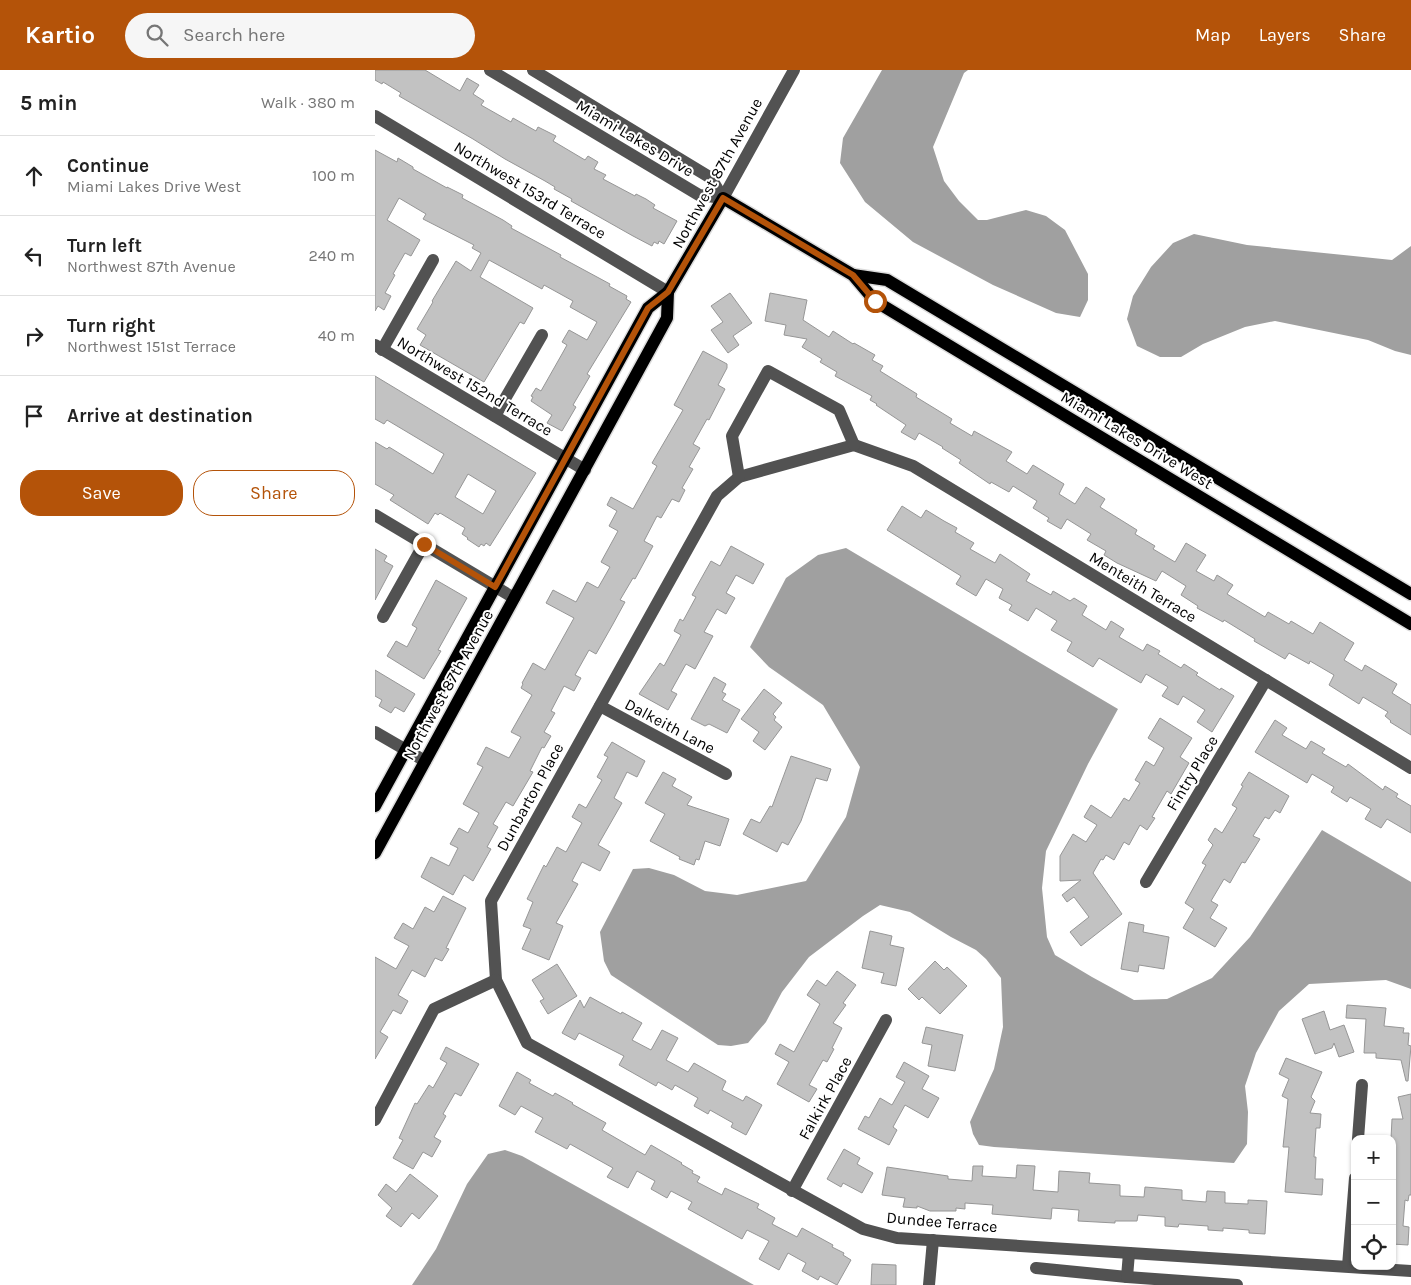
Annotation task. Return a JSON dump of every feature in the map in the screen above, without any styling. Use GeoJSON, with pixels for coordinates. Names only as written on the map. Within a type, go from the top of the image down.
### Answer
{"type":"FeatureCollection","features":[{"type":"Feature","properties":{"kind":"main road","name":"Miami Lakes Drive West"},"geometry":{"type":"LineString","coordinates":[[723,198],[853,275],[875,301],[1411,624]]}},
{"type":"Feature","properties":{"kind":"main road","name":"Northwest 87th Avenue"},"geometry":{"type":"LineString","coordinates":[[375,806],[648,308],[668,292],[723,198]]}},
{"type":"Feature","properties":{"kind":"main road","name":"Miami Lakes Drive West"},"geometry":{"type":"LineString","coordinates":[[853,275],[887,280],[1411,594]]}},
{"type":"Feature","properties":{"kind":"main road","name":"Northwest 87th Avenue"},"geometry":{"type":"LineString","coordinates":[[375,853],[667,318],[668,292]]}},
{"type":"Feature","properties":{"kind":"street","name":"Miami Lakes Drive"},"geometry":{"type":"LineString","coordinates":[[490,70],[699,194],[723,198]]}},
{"type":"Feature","properties":{"kind":"street","name":"Miami Lakes Drive"},"geometry":{"type":"LineString","coordinates":[[533,70],[711,178],[723,198]]}},
{"type":"Feature","properties":{"kind":"street","name":"Northwest 87th Avenue"},"geometry":{"type":"LineString","coordinates":[[723,198],[794,70]]}},
{"type":"Feature","properties":{"kind":"street","name":"Northwest 153rd Terrace"},"geometry":{"type":"LineString","coordinates":[[375,116],[668,292]]}},
{"type":"Feature","properties":{"kind":"street"},"geometry":{"type":"LineString","coordinates":[[379,348],[433,260]]}},
{"type":"Feature","properties":{"kind":"street"},"geometry":{"type":"LineString","coordinates":[[495,416],[542,335]]}},
{"type":"Feature","properties":{"kind":"street","name":"Northwest 152nd Terrace"},"geometry":{"type":"LineString","coordinates":[[379,348],[585,470]]}},
{"type":"Feature","properties":{"kind":"street"},"geometry":{"type":"LineString","coordinates":[[739,477],[733,436],[768,370],[839,410],[853,445]]}},
{"type":"Feature","properties":{"kind":"street","name":"Dunbarton Place"},"geometry":{"type":"LineString","coordinates":[[496,980],[491,900],[717,496],[739,477],[853,445]]}},
{"type":"Feature","properties":{"kind":"street","name":"Menteith Terrace"},"geometry":{"type":"LineString","coordinates":[[853,445],[913,466],[1411,768]]}},
{"type":"Feature","properties":{"kind":"street"},"geometry":{"type":"LineString","coordinates":[[375,515],[514,598]]}},
{"type":"Feature","properties":{"kind":"street"},"geometry":{"type":"LineString","coordinates":[[383,617],[424,544]]}},
{"type":"Feature","properties":{"kind":"street","name":"Fintry Place"},"geometry":{"type":"LineString","coordinates":[[1146,882],[1266,680]]}},
{"type":"Feature","properties":{"kind":"street","name":"Dalkeith Lane"},"geometry":{"type":"LineString","coordinates":[[600,706],[726,774]]}},
{"type":"Feature","properties":{"kind":"street"},"geometry":{"type":"LineString","coordinates":[[375,732],[425,761]]}},
{"type":"Feature","properties":{"kind":"street"},"geometry":{"type":"LineString","coordinates":[[375,1120],[434,1009],[496,980]]}},
{"type":"Feature","properties":{"kind":"street","name":"Dundee Terrace"},"geometry":{"type":"LineString","coordinates":[[496,980],[527,1043],[863,1229],[897,1238],[1411,1271]]}},
{"type":"Feature","properties":{"kind":"street","name":"Falkirk Place"},"geometry":{"type":"LineString","coordinates":[[792,1191],[886,1020]]}},
{"type":"Feature","properties":{"kind":"street"},"geometry":{"type":"LineString","coordinates":[[1358,1135],[1362,1085]]}},
{"type":"Feature","properties":{"kind":"street"},"geometry":{"type":"LineString","coordinates":[[1348,1266],[1355,1180]]}},
{"type":"Feature","properties":{"kind":"street"},"geometry":{"type":"LineString","coordinates":[[929,1285],[933,1240]]}},
{"type":"Feature","properties":{"kind":"street"},"geometry":{"type":"LineString","coordinates":[[1127,1277],[1129,1253]]}},
{"type":"Feature","properties":{"kind":"street"},"geometry":{"type":"LineString","coordinates":[[1036,1268],[1237,1285]]}},
{"type":"Feature","properties":{"kind":"shaded area"},"geometry":{"type":"Polygon","coordinates":[[[882,70],[968,70],[964,73],[933,147],[944,181],[959,201],[978,220],[987,220],[1026,210],[1046,216],[1065,230],[1088,274],[1088,300],[1080,317],[1056,313],[993,285],[913,242],[865,202],[840,163],[843,138],[882,70]]]}},
{"type":"Feature","properties":{"kind":"shaded area"},"geometry":{"type":"Polygon","coordinates":[[[1194,234],[1247,245],[1392,260],[1411,246],[1411,355],[1368,340],[1275,321],[1245,327],[1203,344],[1181,357],[1160,357],[1137,346],[1127,319],[1133,296],[1151,267],[1173,243],[1194,234]]]}},
{"type":"Feature","properties":{"kind":"shaded area"},"geometry":{"type":"Polygon","coordinates":[[[846,548],[1118,709],[1088,764],[1046,851],[1042,888],[1047,937],[1055,955],[1092,977],[1134,1000],[1167,999],[1212,978],[1250,937],[1322,830],[1411,882],[1411,989],[1386,980],[1309,984],[1279,1011],[1256,1053],[1245,1086],[1248,1112],[1247,1144],[1234,1163],[979,1145],[973,1134],[970,1122],[994,1069],[1003,1027],[1001,978],[976,950],[910,912],[880,905],[809,957],[782,992],[766,1022],[748,1043],[731,1046],[718,1045],[611,975],[604,961],[600,932],[633,869],[649,868],[674,875],[705,891],[737,895],[806,881],[846,817],[860,767],[823,705],[769,667],[750,647],[786,578],[818,555],[846,548]]]}},
{"type":"Feature","properties":{"kind":"shaded area"},"geometry":{"type":"Polygon","coordinates":[[[505,1150],[522,1156],[754,1285],[412,1285],[436,1249],[467,1184],[488,1154],[505,1150]]]}},
{"type":"Feature","properties":{"kind":"building"},"geometry":{"type":"Polygon","coordinates":[[[375,70],[425,70],[460,91],[467,78],[479,85],[473,94],[484,101],[481,105],[511,122],[513,118],[536,131],[538,127],[556,136],[553,141],[585,160],[588,156],[598,162],[594,169],[606,175],[603,179],[635,196],[636,194],[646,199],[655,205],[653,208],[677,221],[664,244],[659,241],[658,244],[654,242],[652,246],[571,201],[572,199],[554,189],[555,187],[399,96],[401,93],[383,82],[382,84],[375,80],[375,70]]]}},
{"type":"Feature","properties":{"kind":"building"},"geometry":{"type":"Polygon","coordinates":[[[375,150],[397,162],[398,158],[413,167],[413,169],[463,195],[462,198],[503,220],[512,226],[511,228],[610,284],[609,286],[627,296],[626,299],[631,302],[587,374],[590,376],[573,405],[576,407],[562,431],[547,423],[552,415],[531,401],[533,397],[531,396],[536,388],[541,391],[567,345],[562,342],[569,330],[587,340],[597,322],[570,307],[573,301],[544,285],[542,289],[489,260],[480,277],[533,308],[524,324],[520,322],[484,382],[420,345],[426,335],[417,329],[456,261],[471,271],[481,253],[472,248],[474,245],[423,219],[426,214],[399,198],[387,220],[420,240],[411,256],[405,253],[393,274],[395,275],[385,293],[391,296],[384,310],[378,306],[375,311],[375,150]]]}},
{"type":"Feature","properties":{"kind":"building"},"geometry":{"type":"Polygon","coordinates":[[[730,293],[752,323],[733,336],[739,345],[728,353],[711,330],[723,322],[711,306],[730,293]]]}},
{"type":"Feature","properties":{"kind":"building"},"geometry":{"type":"Polygon","coordinates":[[[770,293],[807,300],[803,320],[829,337],[833,331],[875,355],[872,360],[883,366],[880,371],[917,394],[916,397],[952,419],[950,423],[972,436],[974,431],[1012,452],[1006,461],[1027,474],[1033,465],[1064,484],[1059,494],[1075,504],[1086,487],[1105,499],[1100,507],[1137,530],[1135,534],[1155,546],[1153,549],[1175,562],[1186,543],[1206,555],[1196,571],[1214,581],[1217,575],[1233,585],[1227,594],[1265,617],[1268,612],[1289,624],[1291,621],[1313,634],[1320,622],[1354,643],[1344,660],[1362,671],[1365,665],[1397,684],[1392,693],[1411,705],[1411,735],[1390,722],[1385,716],[1388,712],[1363,697],[1359,704],[1329,685],[1334,675],[1310,661],[1309,664],[1289,653],[1285,659],[1254,641],[1255,639],[1224,620],[1223,622],[1197,608],[1198,606],[1181,595],[1186,586],[1162,571],[1156,581],[1117,563],[1104,555],[1106,551],[1087,540],[1091,534],[1067,519],[1061,529],[1047,521],[1049,518],[1033,508],[1037,501],[1013,486],[1009,492],[991,482],[990,484],[959,463],[961,460],[943,447],[919,433],[915,440],[901,432],[906,425],[870,400],[872,396],[835,376],[837,372],[820,362],[822,359],[802,347],[807,339],[784,335],[786,325],[765,321],[770,293]]]}},
{"type":"Feature","properties":{"kind":"building"},"geometry":{"type":"Polygon","coordinates":[[[703,351],[727,364],[727,368],[718,385],[725,389],[709,420],[707,419],[693,444],[700,448],[689,467],[693,469],[682,488],[685,490],[679,502],[672,499],[661,518],[657,516],[644,541],[653,546],[635,579],[633,578],[620,600],[625,602],[596,654],[589,650],[575,675],[581,678],[574,691],[564,686],[551,711],[555,713],[544,732],[551,736],[544,748],[542,747],[530,771],[533,772],[513,806],[506,802],[493,824],[498,827],[487,847],[491,849],[473,881],[464,875],[453,895],[421,877],[431,857],[449,866],[458,848],[450,844],[459,828],[468,833],[479,813],[463,804],[483,767],[477,764],[486,747],[509,758],[521,737],[511,732],[532,695],[521,688],[522,683],[533,663],[545,670],[574,618],[546,603],[553,590],[576,602],[587,582],[598,588],[610,567],[601,562],[618,531],[609,526],[617,511],[607,505],[611,497],[633,509],[657,466],[652,463],[683,410],[674,405],[703,351]]]}},
{"type":"Feature","properties":{"kind":"building"},"geometry":{"type":"Polygon","coordinates":[[[375,376],[536,473],[490,546],[486,543],[484,546],[481,544],[479,547],[462,534],[465,528],[440,513],[438,515],[435,513],[428,524],[390,500],[394,495],[375,484],[375,442],[387,449],[389,447],[433,474],[444,454],[387,420],[384,424],[375,419],[375,376]],[[468,474],[455,497],[483,514],[496,491],[468,474]]]}},
{"type":"Feature","properties":{"kind":"building"},"geometry":{"type":"Polygon","coordinates":[[[902,506],[921,518],[926,510],[957,528],[955,532],[974,543],[970,549],[995,563],[1000,554],[1030,574],[1026,581],[1051,595],[1053,591],[1070,601],[1074,598],[1087,606],[1082,615],[1106,630],[1111,621],[1124,629],[1119,637],[1143,651],[1147,644],[1160,651],[1158,654],[1181,668],[1184,664],[1198,673],[1196,675],[1220,690],[1221,688],[1234,696],[1212,732],[1197,722],[1205,710],[1183,696],[1178,705],[1162,696],[1168,687],[1146,674],[1141,683],[1099,658],[1093,667],[1067,651],[1072,642],[1051,630],[1057,621],[1036,608],[1028,621],[1009,610],[1012,605],[999,598],[1003,589],[986,579],[976,596],[956,584],[961,576],[887,530],[902,506]]]}},
{"type":"Feature","properties":{"kind":"building"},"geometry":{"type":"Polygon","coordinates":[[[731,546],[764,564],[753,584],[736,575],[726,593],[735,598],[726,614],[717,609],[704,632],[713,636],[695,669],[686,664],[671,691],[677,694],[668,710],[639,694],[660,663],[664,666],[681,635],[674,631],[680,619],[683,621],[696,597],[692,595],[711,561],[720,566],[731,546]]]}},
{"type":"Feature","properties":{"kind":"building"},"geometry":{"type":"Polygon","coordinates":[[[375,549],[387,556],[384,561],[393,566],[375,600],[375,549]]]}},
{"type":"Feature","properties":{"kind":"building"},"geometry":{"type":"Polygon","coordinates":[[[436,580],[467,598],[438,650],[441,651],[424,679],[387,656],[396,641],[407,647],[417,628],[412,625],[436,580]]]}},
{"type":"Feature","properties":{"kind":"building"},"geometry":{"type":"Polygon","coordinates":[[[375,670],[415,694],[404,712],[395,707],[391,713],[379,706],[382,700],[375,696],[375,670]]]}},
{"type":"Feature","properties":{"kind":"building"},"geometry":{"type":"Polygon","coordinates":[[[714,677],[726,684],[722,692],[726,694],[722,700],[740,710],[727,733],[709,724],[705,726],[691,719],[714,677]]]}},
{"type":"Feature","properties":{"kind":"building"},"geometry":{"type":"Polygon","coordinates":[[[764,689],[782,703],[773,714],[776,717],[774,720],[782,727],[765,750],[753,741],[759,732],[741,719],[764,689]]]}},
{"type":"Feature","properties":{"kind":"building"},"geometry":{"type":"Polygon","coordinates":[[[1160,718],[1192,738],[1180,757],[1189,763],[1171,794],[1167,791],[1152,817],[1155,818],[1147,830],[1140,825],[1129,845],[1124,842],[1114,860],[1106,855],[1103,860],[1101,859],[1093,873],[1122,914],[1081,946],[1070,932],[1089,917],[1074,897],[1067,902],[1062,895],[1081,880],[1060,881],[1060,856],[1073,834],[1086,842],[1097,825],[1084,817],[1091,805],[1111,818],[1124,798],[1129,801],[1140,783],[1135,780],[1146,761],[1154,766],[1164,748],[1148,738],[1160,718]]]}},
{"type":"Feature","properties":{"kind":"building"},"geometry":{"type":"Polygon","coordinates":[[[1275,720],[1287,728],[1282,735],[1306,749],[1311,741],[1325,749],[1322,753],[1346,767],[1348,764],[1383,790],[1385,786],[1398,794],[1396,797],[1411,806],[1411,833],[1387,819],[1381,828],[1365,819],[1371,809],[1350,797],[1347,802],[1331,792],[1334,787],[1312,774],[1307,783],[1255,752],[1275,720]]]}},
{"type":"Feature","properties":{"kind":"building"},"geometry":{"type":"Polygon","coordinates":[[[612,742],[645,761],[637,777],[627,772],[614,798],[622,803],[598,845],[610,852],[600,871],[582,862],[572,881],[578,884],[556,923],[563,926],[549,960],[522,949],[531,929],[523,926],[533,902],[527,899],[544,865],[546,867],[557,847],[566,852],[582,823],[572,817],[579,804],[586,808],[602,780],[597,777],[608,757],[604,755],[612,742]]]}},
{"type":"Feature","properties":{"kind":"building"},"geometry":{"type":"Polygon","coordinates":[[[791,756],[831,769],[827,781],[816,778],[801,821],[788,845],[782,842],[777,852],[743,834],[751,819],[760,823],[770,806],[772,807],[791,756]]]}},
{"type":"Feature","properties":{"kind":"building"},"geometry":{"type":"Polygon","coordinates":[[[663,772],[676,779],[672,786],[692,797],[687,805],[729,819],[720,846],[705,841],[699,860],[696,859],[694,865],[679,859],[680,857],[650,841],[665,814],[645,803],[663,772]]]}},
{"type":"Feature","properties":{"kind":"building"},"geometry":{"type":"Polygon","coordinates":[[[1249,772],[1289,796],[1280,813],[1275,810],[1269,819],[1265,817],[1253,836],[1260,839],[1245,863],[1242,862],[1230,883],[1224,879],[1211,901],[1218,905],[1210,918],[1227,928],[1215,947],[1183,928],[1194,909],[1185,903],[1206,865],[1202,863],[1213,845],[1208,840],[1215,828],[1222,833],[1237,808],[1232,805],[1249,772]]]}},
{"type":"Feature","properties":{"kind":"building"},"geometry":{"type":"Polygon","coordinates":[[[443,896],[466,908],[446,948],[449,949],[442,961],[435,958],[425,977],[412,970],[398,995],[408,1001],[401,1014],[393,1010],[380,1032],[388,1037],[375,1059],[375,957],[396,969],[409,946],[394,938],[403,923],[413,929],[425,907],[434,912],[443,896]]]}},
{"type":"Feature","properties":{"kind":"building"},"geometry":{"type":"Polygon","coordinates":[[[1129,922],[1144,925],[1143,932],[1169,937],[1164,969],[1139,965],[1138,972],[1121,969],[1129,922]]]}},
{"type":"Feature","properties":{"kind":"building"},"geometry":{"type":"Polygon","coordinates":[[[870,931],[892,936],[890,945],[904,948],[896,986],[881,983],[884,973],[862,968],[870,931]]]}},
{"type":"Feature","properties":{"kind":"building"},"geometry":{"type":"Polygon","coordinates":[[[935,961],[944,970],[947,967],[967,986],[940,1014],[922,997],[919,1000],[908,989],[935,961]]]}},
{"type":"Feature","properties":{"kind":"building"},"geometry":{"type":"Polygon","coordinates":[[[557,964],[577,996],[548,1014],[540,1001],[544,999],[532,980],[557,964]]]}},
{"type":"Feature","properties":{"kind":"building"},"geometry":{"type":"Polygon","coordinates":[[[837,971],[856,985],[843,1003],[846,1005],[833,1023],[842,1028],[827,1062],[823,1060],[809,1085],[817,1089],[809,1102],[777,1084],[789,1062],[775,1054],[780,1044],[794,1052],[820,1004],[807,995],[817,980],[826,986],[837,971]]]}},
{"type":"Feature","properties":{"kind":"building"},"geometry":{"type":"Polygon","coordinates":[[[590,997],[642,1023],[632,1040],[651,1050],[662,1030],[678,1038],[666,1060],[688,1072],[694,1063],[726,1081],[722,1090],[743,1101],[746,1096],[762,1105],[746,1135],[731,1127],[733,1123],[710,1110],[708,1114],[694,1106],[698,1098],[675,1085],[672,1090],[658,1082],[656,1086],[619,1065],[624,1056],[579,1033],[575,1040],[562,1033],[580,1000],[584,1008],[590,997]]]}},
{"type":"Feature","properties":{"kind":"building"},"geometry":{"type":"Polygon","coordinates":[[[1347,1005],[1386,1008],[1384,1026],[1404,1028],[1403,1033],[1409,1033],[1408,1045],[1411,1046],[1408,1081],[1406,1081],[1401,1060],[1376,1058],[1376,1053],[1364,1053],[1366,1019],[1346,1018],[1347,1005]]]}},
{"type":"Feature","properties":{"kind":"building"},"geometry":{"type":"Polygon","coordinates":[[[1324,1011],[1330,1030],[1344,1025],[1354,1052],[1339,1057],[1334,1043],[1332,1048],[1315,1054],[1302,1019],[1324,1011]]]}},
{"type":"Feature","properties":{"kind":"building"},"geometry":{"type":"Polygon","coordinates":[[[926,1027],[963,1035],[955,1071],[928,1066],[932,1045],[922,1043],[926,1027]]]}},
{"type":"Feature","properties":{"kind":"building"},"geometry":{"type":"Polygon","coordinates":[[[446,1047],[479,1064],[461,1096],[455,1093],[443,1114],[446,1116],[434,1137],[441,1141],[432,1157],[423,1152],[413,1169],[393,1158],[403,1140],[399,1138],[415,1103],[417,1104],[429,1085],[433,1088],[447,1063],[440,1059],[446,1047]]]}},
{"type":"Feature","properties":{"kind":"building"},"geometry":{"type":"Polygon","coordinates":[[[1286,1058],[1322,1072],[1311,1097],[1315,1101],[1310,1113],[1321,1114],[1320,1128],[1316,1128],[1314,1157],[1316,1157],[1315,1179],[1323,1179],[1322,1195],[1285,1192],[1289,1147],[1283,1147],[1288,1099],[1282,1096],[1289,1079],[1279,1074],[1286,1058]]]}},
{"type":"Feature","properties":{"kind":"building"},"geometry":{"type":"Polygon","coordinates":[[[904,1062],[929,1076],[922,1089],[939,1098],[928,1118],[905,1105],[893,1127],[897,1130],[889,1145],[858,1129],[865,1116],[869,1118],[880,1098],[892,1105],[905,1082],[896,1077],[904,1062]]]}},
{"type":"Feature","properties":{"kind":"building"},"geometry":{"type":"Polygon","coordinates":[[[517,1072],[531,1080],[529,1083],[553,1096],[555,1093],[606,1123],[602,1130],[645,1155],[651,1145],[693,1171],[692,1173],[700,1177],[697,1182],[722,1195],[725,1188],[759,1204],[757,1208],[775,1218],[772,1224],[797,1237],[802,1228],[833,1245],[832,1247],[844,1253],[843,1255],[851,1260],[837,1285],[820,1276],[818,1280],[802,1271],[806,1263],[788,1253],[779,1270],[759,1259],[769,1241],[747,1230],[742,1239],[688,1209],[692,1202],[671,1191],[667,1198],[651,1189],[655,1181],[637,1171],[628,1188],[607,1177],[613,1168],[570,1144],[567,1149],[535,1132],[543,1118],[521,1106],[515,1115],[499,1106],[517,1072]]]}},
{"type":"Feature","properties":{"kind":"building"},"geometry":{"type":"Polygon","coordinates":[[[1411,1094],[1411,1195],[1409,1195],[1408,1201],[1405,1200],[1403,1226],[1409,1227],[1408,1245],[1396,1244],[1396,1135],[1391,1135],[1392,1119],[1403,1119],[1398,1097],[1411,1094]]]}},
{"type":"Feature","properties":{"kind":"building"},"geometry":{"type":"Polygon","coordinates":[[[844,1149],[860,1158],[857,1164],[873,1173],[862,1193],[843,1183],[841,1187],[827,1179],[844,1149]]]}},
{"type":"Feature","properties":{"kind":"building"},"geometry":{"type":"Polygon","coordinates":[[[1017,1165],[1035,1166],[1033,1190],[1058,1192],[1059,1171],[1090,1173],[1089,1183],[1120,1185],[1120,1196],[1144,1197],[1145,1187],[1182,1190],[1182,1200],[1206,1202],[1207,1191],[1225,1192],[1225,1203],[1248,1204],[1248,1200],[1267,1201],[1265,1234],[1249,1233],[1249,1230],[1223,1228],[1223,1231],[1208,1230],[1208,1226],[1179,1224],[1178,1227],[1165,1226],[1165,1217],[1138,1215],[1137,1221],[1115,1221],[1115,1223],[1078,1221],[1079,1210],[1052,1208],[1051,1219],[992,1214],[993,1205],[965,1203],[965,1209],[956,1208],[956,1211],[930,1211],[917,1206],[917,1208],[903,1207],[905,1198],[882,1195],[887,1167],[948,1176],[948,1179],[972,1181],[973,1166],[983,1166],[982,1176],[1016,1178],[1017,1165]]]}},
{"type":"Feature","properties":{"kind":"building"},"geometry":{"type":"Polygon","coordinates":[[[410,1174],[438,1196],[419,1219],[412,1213],[401,1227],[386,1216],[392,1208],[378,1195],[386,1184],[396,1192],[410,1174]]]}},
{"type":"Feature","properties":{"kind":"building"},"geometry":{"type":"Polygon","coordinates":[[[872,1264],[896,1265],[896,1285],[871,1285],[872,1264]]]}},
{"type":"Feature","properties":{"kind":"route"},"geometry":{"type":"LineString","coordinates":[[424,544],[495,587],[648,308],[668,292],[723,198],[853,275],[875,301]]}}]}
